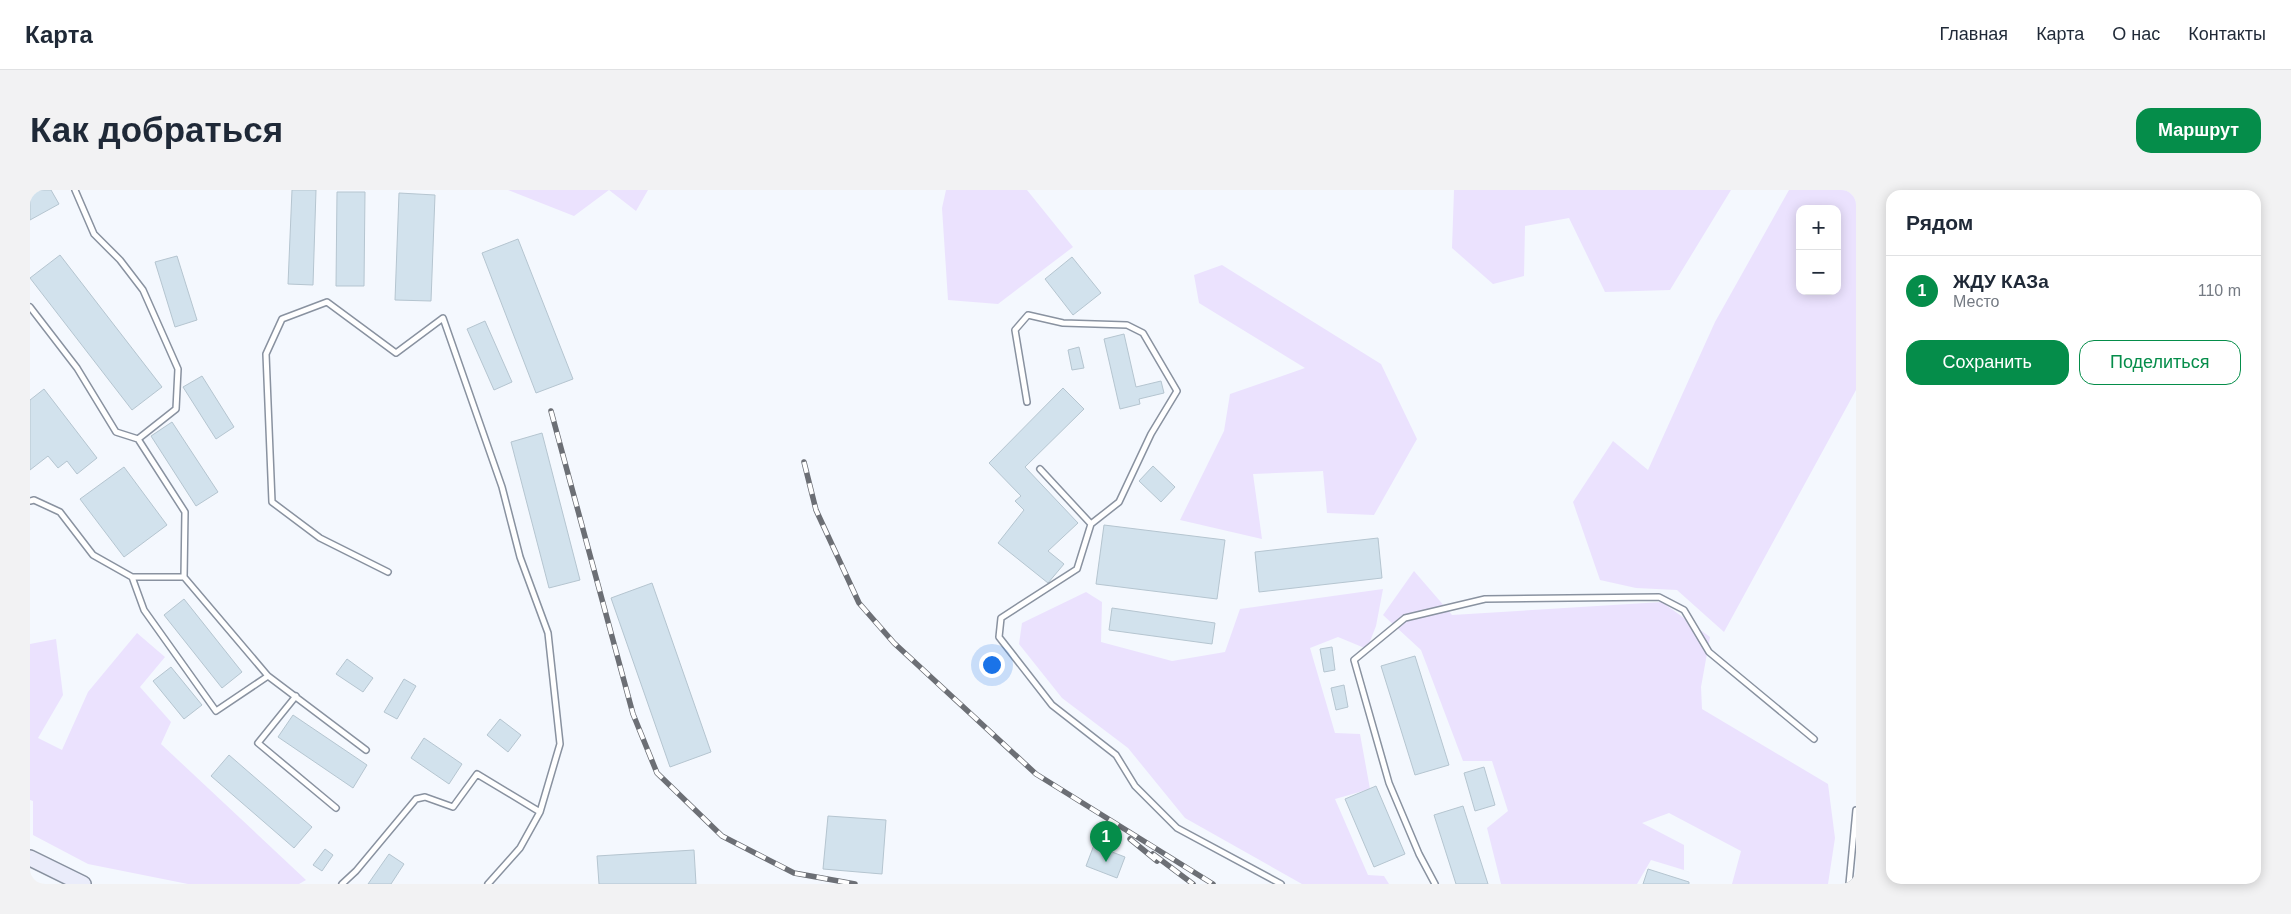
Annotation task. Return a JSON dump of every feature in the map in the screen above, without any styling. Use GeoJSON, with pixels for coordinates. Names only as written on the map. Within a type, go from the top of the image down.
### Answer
{"type":"FeatureCollection","features":[{"type":"Feature","properties":{"kind":"main road"},"geometry":{"type":"LineString","coordinates":[[30,858],[82,884]]}},
{"type":"Feature","properties":{"kind":"lane"},"geometry":{"type":"LineString","coordinates":[[75,190],[94,234],[120,260],[142,290],[178,369],[176,408],[138,439]]}},
{"type":"Feature","properties":{"kind":"lane"},"geometry":{"type":"LineString","coordinates":[[388,572],[320,538],[272,502],[266,354],[282,319],[327,302],[396,353],[443,318],[502,487],[520,557],[548,633],[560,744],[540,812],[520,848],[488,884]]}},
{"type":"Feature","properties":{"kind":"lane"},"geometry":{"type":"LineString","coordinates":[[30,307],[77,368],[116,432],[138,439],[185,512],[184,577],[268,676],[366,750]]}},
{"type":"Feature","properties":{"kind":"lane"},"geometry":{"type":"LineString","coordinates":[[1027,402],[1015,330],[1028,315],[1063,323],[1128,325],[1143,333],[1177,391],[1150,434],[1119,502],[1091,524],[1077,569],[1001,618],[999,637],[1052,705],[1116,755],[1135,786],[1178,828],[1281,884]]}},
{"type":"Feature","properties":{"kind":"lane"},"geometry":{"type":"LineString","coordinates":[[1040,469],[1091,524]]}},
{"type":"Feature","properties":{"kind":"lane"},"geometry":{"type":"LineString","coordinates":[[30,501],[34,500],[60,512],[92,555],[132,577],[184,577]]}},
{"type":"Feature","properties":{"kind":"lane"},"geometry":{"type":"LineString","coordinates":[[132,577],[144,610],[216,711],[268,676]]}},
{"type":"Feature","properties":{"kind":"lane"},"geometry":{"type":"LineString","coordinates":[[1435,884],[1419,854],[1390,783],[1354,660],[1405,618],[1486,599],[1659,597],[1684,610],[1709,652],[1814,739]]}},
{"type":"Feature","properties":{"kind":"lane"},"geometry":{"type":"LineString","coordinates":[[296,696],[258,743],[336,808]]}},
{"type":"Feature","properties":{"kind":"lane"},"geometry":{"type":"LineString","coordinates":[[342,884],[356,872],[416,799],[425,797],[452,807],[478,774],[540,812]]}},
{"type":"Feature","properties":{"kind":"lane"},"geometry":{"type":"LineString","coordinates":[[1849,884],[1856,810]]}},
{"type":"Feature","properties":{"kind":"shaded area"},"geometry":{"type":"Polygon","coordinates":[[[508,190],[609,190],[574,216],[508,190]]]}},
{"type":"Feature","properties":{"kind":"shaded area"},"geometry":{"type":"Polygon","coordinates":[[[609,190],[648,190],[636,211],[609,190]]]}},
{"type":"Feature","properties":{"kind":"shaded area"},"geometry":{"type":"Polygon","coordinates":[[[946,190],[1027,190],[1073,247],[998,304],[948,300],[942,208],[946,190]]]}},
{"type":"Feature","properties":{"kind":"shaded area"},"geometry":{"type":"Polygon","coordinates":[[[1454,190],[1731,190],[1670,290],[1605,292],[1569,218],[1525,226],[1524,276],[1493,284],[1452,248],[1454,190]]]}},
{"type":"Feature","properties":{"kind":"shaded area"},"geometry":{"type":"Polygon","coordinates":[[[1789,190],[1856,190],[1856,390],[1724,632],[1677,590],[1636,588],[1600,580],[1573,502],[1613,441],[1648,470],[1715,322],[1789,190]]]}},
{"type":"Feature","properties":{"kind":"shaded area"},"geometry":{"type":"Polygon","coordinates":[[[1222,265],[1381,364],[1417,439],[1374,515],[1327,513],[1323,471],[1253,474],[1262,539],[1180,520],[1224,431],[1230,394],[1305,368],[1199,303],[1194,275],[1222,265]]]}},
{"type":"Feature","properties":{"kind":"shaded area"},"geometry":{"type":"Polygon","coordinates":[[[1414,571],[1452,615],[1662,602],[1710,637],[1701,687],[1702,709],[1828,784],[1835,838],[1828,884],[1732,884],[1741,851],[1669,813],[1642,823],[1684,845],[1684,870],[1651,860],[1637,884],[1501,884],[1487,828],[1508,811],[1492,761],[1463,761],[1421,650],[1383,615],[1414,571]]]}},
{"type":"Feature","properties":{"kind":"shaded area"},"geometry":{"type":"Polygon","coordinates":[[[1383,589],[1376,626],[1367,649],[1338,637],[1310,648],[1335,733],[1360,734],[1370,789],[1335,799],[1368,875],[1384,876],[1389,884],[1302,884],[1185,818],[1128,748],[1062,698],[1019,644],[1022,623],[1086,592],[1102,602],[1101,642],[1172,661],[1225,652],[1240,609],[1383,589]]]}},
{"type":"Feature","properties":{"kind":"shaded area"},"geometry":{"type":"Polygon","coordinates":[[[137,633],[165,657],[140,687],[171,722],[161,744],[306,880],[299,884],[188,884],[88,864],[33,835],[33,801],[30,800],[30,644],[56,639],[63,695],[38,738],[62,750],[88,692],[137,633]]]}},
{"type":"Feature","properties":{"kind":"building"},"geometry":{"type":"Polygon","coordinates":[[[30,190],[51,190],[59,204],[30,220],[30,190]]]}},
{"type":"Feature","properties":{"kind":"building"},"geometry":{"type":"Polygon","coordinates":[[[292,190],[316,190],[313,285],[288,284],[292,190]]]}},
{"type":"Feature","properties":{"kind":"building"},"geometry":{"type":"Polygon","coordinates":[[[337,192],[365,192],[364,286],[336,286],[337,192]]]}},
{"type":"Feature","properties":{"kind":"building"},"geometry":{"type":"Polygon","coordinates":[[[399,193],[435,195],[431,301],[395,300],[399,193]]]}},
{"type":"Feature","properties":{"kind":"building"},"geometry":{"type":"Polygon","coordinates":[[[518,239],[573,379],[536,393],[482,253],[518,239]]]}},
{"type":"Feature","properties":{"kind":"building"},"geometry":{"type":"Polygon","coordinates":[[[60,255],[162,387],[132,410],[30,278],[60,255]]]}},
{"type":"Feature","properties":{"kind":"building"},"geometry":{"type":"Polygon","coordinates":[[[177,256],[197,320],[175,327],[155,262],[177,256]]]}},
{"type":"Feature","properties":{"kind":"building"},"geometry":{"type":"Polygon","coordinates":[[[1072,257],[1101,293],[1073,315],[1045,279],[1072,257]]]}},
{"type":"Feature","properties":{"kind":"building"},"geometry":{"type":"Polygon","coordinates":[[[485,321],[512,382],[494,390],[467,329],[485,321]]]}},
{"type":"Feature","properties":{"kind":"building"},"geometry":{"type":"Polygon","coordinates":[[[1124,334],[1136,387],[1161,381],[1164,393],[1139,399],[1140,404],[1120,409],[1104,339],[1124,334]]]}},
{"type":"Feature","properties":{"kind":"building"},"geometry":{"type":"Polygon","coordinates":[[[1079,347],[1084,368],[1072,370],[1068,350],[1079,347]]]}},
{"type":"Feature","properties":{"kind":"building"},"geometry":{"type":"Polygon","coordinates":[[[202,376],[234,427],[216,439],[183,387],[202,376]]]}},
{"type":"Feature","properties":{"kind":"building"},"geometry":{"type":"Polygon","coordinates":[[[1063,388],[1084,409],[1025,467],[1078,523],[1048,551],[1064,564],[1048,583],[998,543],[1024,510],[1015,501],[1021,496],[989,463],[1063,388]]]}},
{"type":"Feature","properties":{"kind":"building"},"geometry":{"type":"Polygon","coordinates":[[[44,389],[97,458],[77,474],[67,461],[58,468],[48,456],[30,470],[30,400],[44,389]]]}},
{"type":"Feature","properties":{"kind":"building"},"geometry":{"type":"Polygon","coordinates":[[[172,422],[218,492],[196,506],[151,436],[172,422]]]}},
{"type":"Feature","properties":{"kind":"building"},"geometry":{"type":"Polygon","coordinates":[[[542,433],[580,580],[549,588],[511,442],[542,433]]]}},
{"type":"Feature","properties":{"kind":"building"},"geometry":{"type":"Polygon","coordinates":[[[1153,466],[1175,487],[1161,502],[1139,481],[1153,466]]]}},
{"type":"Feature","properties":{"kind":"building"},"geometry":{"type":"Polygon","coordinates":[[[124,467],[167,525],[124,557],[80,499],[124,467]]]}},
{"type":"Feature","properties":{"kind":"building"},"geometry":{"type":"Polygon","coordinates":[[[1104,525],[1225,540],[1217,599],[1096,584],[1104,525]]]}},
{"type":"Feature","properties":{"kind":"building"},"geometry":{"type":"Polygon","coordinates":[[[1378,538],[1382,578],[1259,592],[1255,552],[1378,538]]]}},
{"type":"Feature","properties":{"kind":"building"},"geometry":{"type":"Polygon","coordinates":[[[652,583],[711,752],[670,767],[611,598],[652,583]]]}},
{"type":"Feature","properties":{"kind":"building"},"geometry":{"type":"Polygon","coordinates":[[[184,599],[242,672],[222,688],[164,615],[184,599]]]}},
{"type":"Feature","properties":{"kind":"building"},"geometry":{"type":"Polygon","coordinates":[[[1112,608],[1215,623],[1212,644],[1109,630],[1112,608]]]}},
{"type":"Feature","properties":{"kind":"building"},"geometry":{"type":"Polygon","coordinates":[[[1332,647],[1335,670],[1324,672],[1320,649],[1332,647]]]}},
{"type":"Feature","properties":{"kind":"building"},"geometry":{"type":"Polygon","coordinates":[[[1415,656],[1449,765],[1415,775],[1381,666],[1415,656]]]}},
{"type":"Feature","properties":{"kind":"building"},"geometry":{"type":"Polygon","coordinates":[[[347,659],[373,678],[363,692],[336,674],[347,659]]]}},
{"type":"Feature","properties":{"kind":"building"},"geometry":{"type":"Polygon","coordinates":[[[171,667],[202,705],[184,719],[153,681],[171,667]]]}},
{"type":"Feature","properties":{"kind":"building"},"geometry":{"type":"Polygon","coordinates":[[[404,679],[416,686],[397,719],[384,712],[404,679]]]}},
{"type":"Feature","properties":{"kind":"building"},"geometry":{"type":"Polygon","coordinates":[[[1344,685],[1348,707],[1336,710],[1331,688],[1344,685]]]}},
{"type":"Feature","properties":{"kind":"building"},"geometry":{"type":"Polygon","coordinates":[[[293,715],[367,765],[353,788],[278,737],[293,715]]]}},
{"type":"Feature","properties":{"kind":"building"},"geometry":{"type":"Polygon","coordinates":[[[500,719],[521,735],[508,752],[487,735],[500,719]]]}},
{"type":"Feature","properties":{"kind":"building"},"geometry":{"type":"Polygon","coordinates":[[[424,738],[462,764],[449,784],[411,758],[424,738]]]}},
{"type":"Feature","properties":{"kind":"building"},"geometry":{"type":"Polygon","coordinates":[[[229,755],[312,827],[294,848],[211,776],[229,755]]]}},
{"type":"Feature","properties":{"kind":"building"},"geometry":{"type":"Polygon","coordinates":[[[1484,767],[1495,805],[1475,811],[1464,773],[1484,767]]]}},
{"type":"Feature","properties":{"kind":"building"},"geometry":{"type":"Polygon","coordinates":[[[1376,786],[1405,854],[1374,867],[1345,799],[1376,786]]]}},
{"type":"Feature","properties":{"kind":"building"},"geometry":{"type":"Polygon","coordinates":[[[1463,806],[1488,884],[1456,884],[1434,815],[1463,806]]]}},
{"type":"Feature","properties":{"kind":"building"},"geometry":{"type":"Polygon","coordinates":[[[828,816],[886,820],[882,874],[823,869],[828,816]]]}},
{"type":"Feature","properties":{"kind":"building"},"geometry":{"type":"Polygon","coordinates":[[[1094,845],[1125,857],[1117,878],[1086,866],[1094,845]]]}},
{"type":"Feature","properties":{"kind":"building"},"geometry":{"type":"Polygon","coordinates":[[[325,849],[333,855],[322,871],[313,865],[325,849]]]}},
{"type":"Feature","properties":{"kind":"building"},"geometry":{"type":"Polygon","coordinates":[[[694,850],[696,884],[599,884],[597,856],[694,850]]]}},
{"type":"Feature","properties":{"kind":"building"},"geometry":{"type":"Polygon","coordinates":[[[389,854],[404,864],[391,884],[368,884],[389,854]]]}},
{"type":"Feature","properties":{"kind":"building"},"geometry":{"type":"Polygon","coordinates":[[[1648,869],[1689,882],[1689,884],[1643,884],[1648,869]]]}},
{"type":"Feature","properties":{"kind":"railway"},"geometry":{"type":"LineString","coordinates":[[551,411],[633,714],[657,773],[722,836],[794,873],[855,884]]}},
{"type":"Feature","properties":{"kind":"railway"},"geometry":{"type":"LineString","coordinates":[[804,462],[816,510],[859,603],[894,643],[1036,774],[1213,884]]}},
{"type":"Feature","properties":{"kind":"railway"},"geometry":{"type":"LineString","coordinates":[[1130,839],[1157,861]]}},
{"type":"Feature","properties":{"kind":"railway"},"geometry":{"type":"LineString","coordinates":[[1153,854],[1193,884]]}},
{"type":"Feature","properties":{"kind":"place","name":"ЖДУ КАЗа"},"geometry":{"type":"Point","coordinates":[1106,862]}}]}
